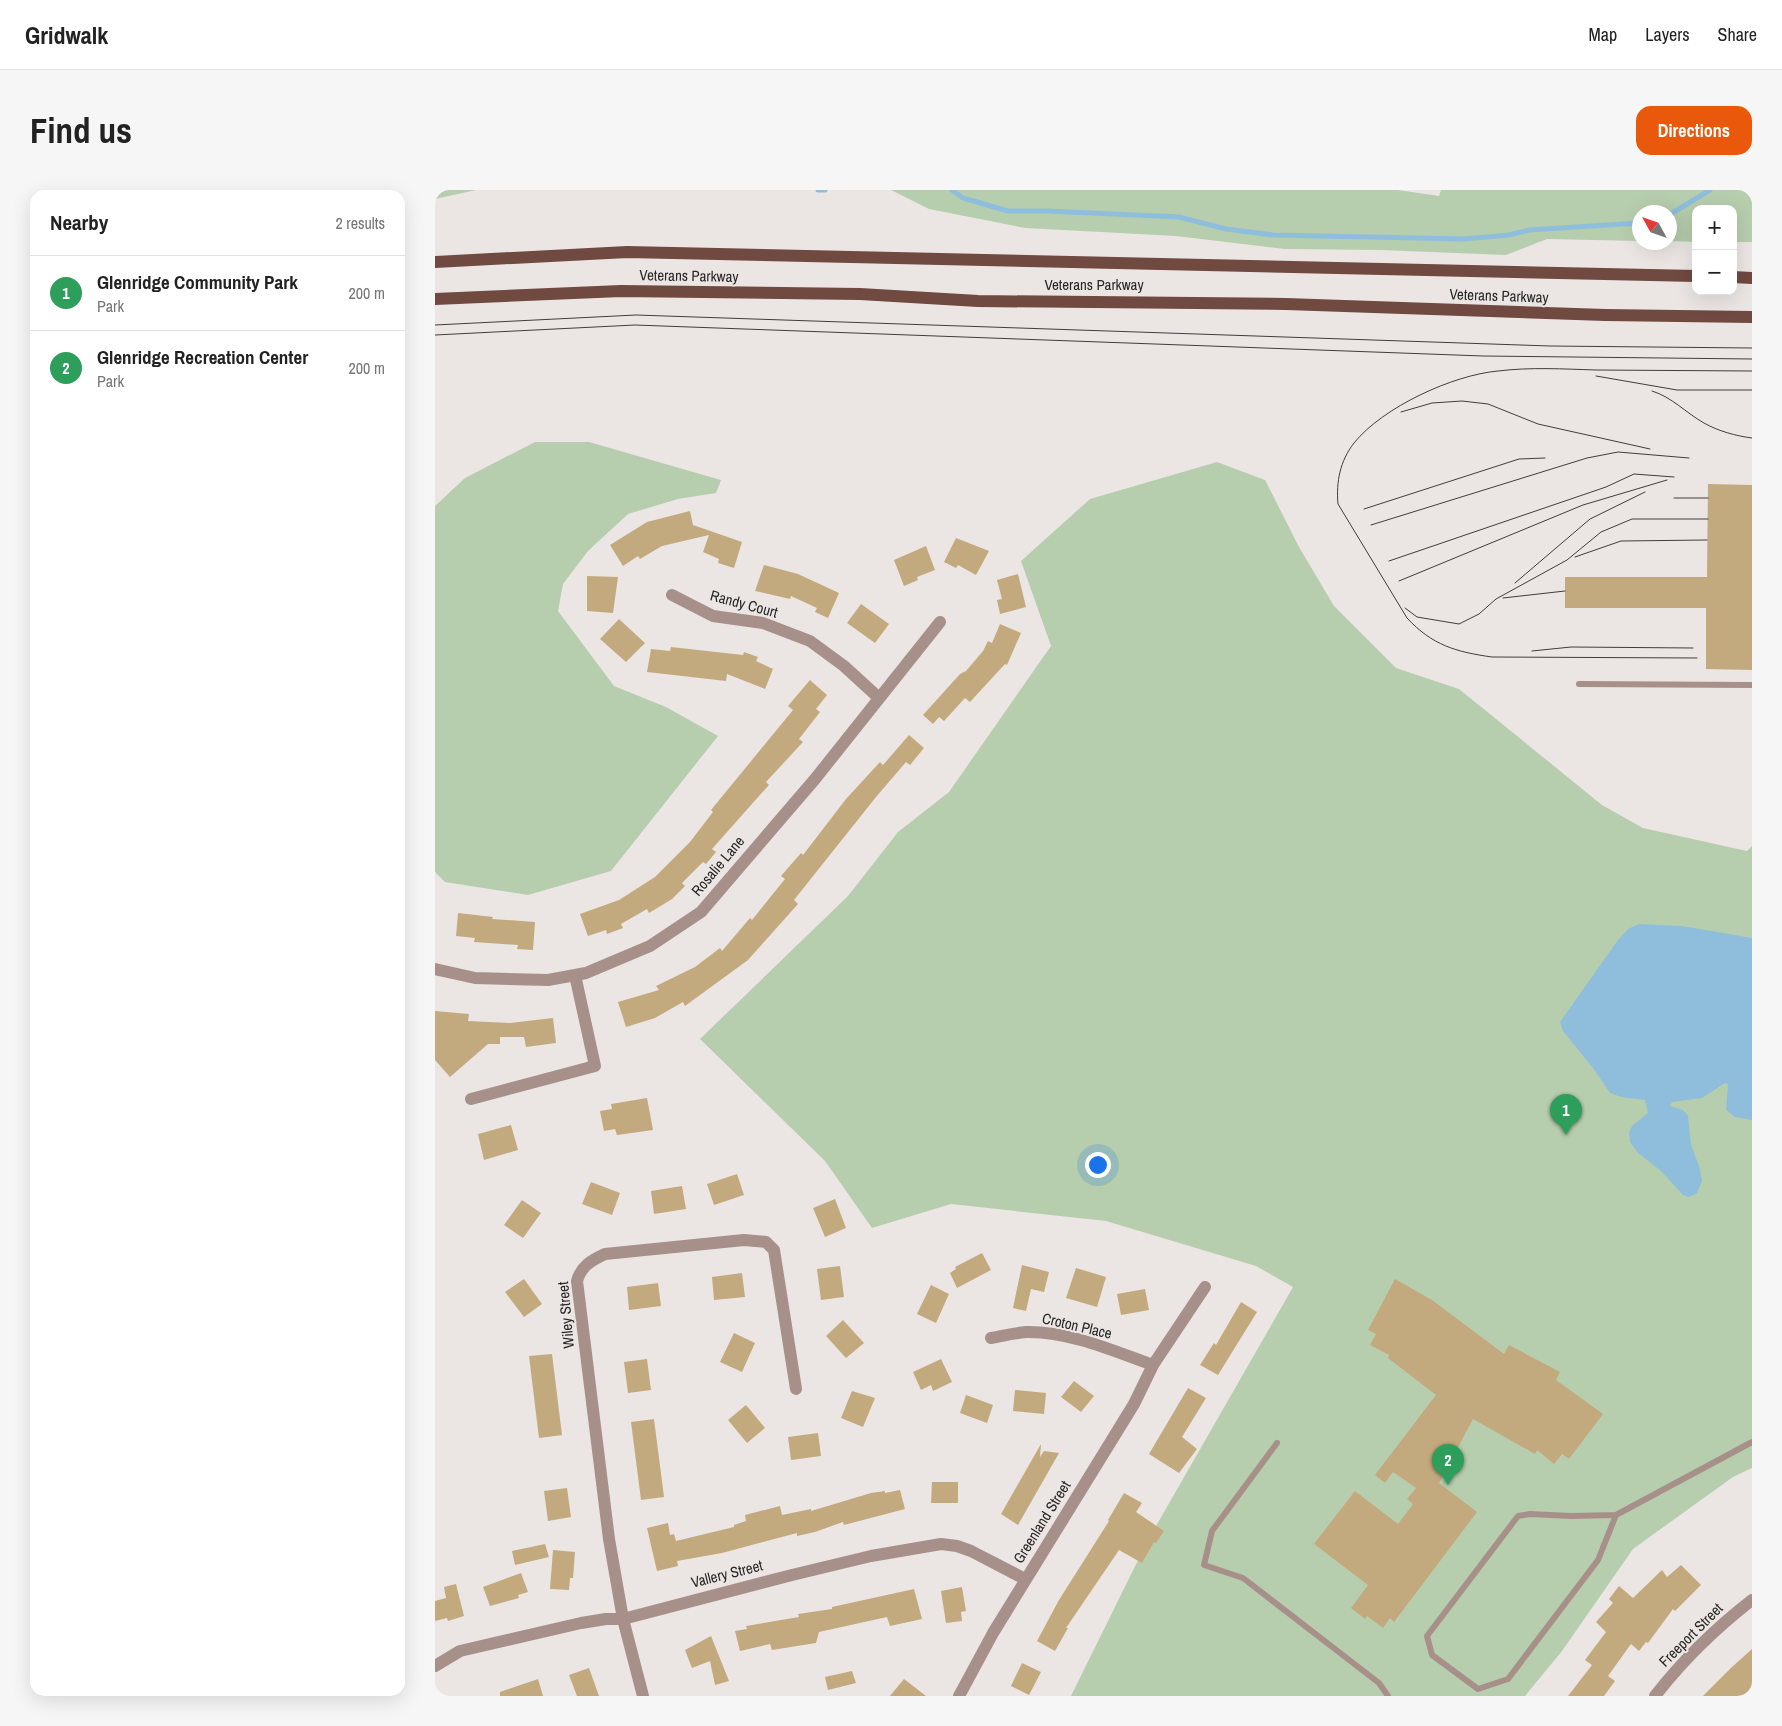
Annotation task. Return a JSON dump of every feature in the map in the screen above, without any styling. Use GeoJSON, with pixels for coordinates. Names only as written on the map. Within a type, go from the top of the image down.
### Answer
{"type":"FeatureCollection","features":[{"type":"Feature","properties":{"kind":"main road","name":"Veterans Parkway"},"geometry":{"type":"LineString","coordinates":[[435,262],[627,252],[1692,276]]}},
{"type":"Feature","properties":{"kind":"main road"},"geometry":{"type":"LineString","coordinates":[[1737,277],[1752,278]]}},
{"type":"Feature","properties":{"kind":"main road","name":"Veterans Parkway"},"geometry":{"type":"LineString","coordinates":[[435,299],[631,291],[860,294],[978,301],[1286,304],[1586,315],[1752,317]]}},
{"type":"Feature","properties":{"kind":"street","name":"Randy Court"},"geometry":{"type":"LineString","coordinates":[[672,595],[713,616],[763,623],[810,642],[844,666],[879,698]]}},
{"type":"Feature","properties":{"kind":"street","name":"Rosalie Lane"},"geometry":{"type":"LineString","coordinates":[[435,969],[475,978],[548,980],[586,973],[650,946],[701,912],[815,779],[940,622]]}},
{"type":"Feature","properties":{"kind":"street"},"geometry":{"type":"LineString","coordinates":[[471,1099],[595,1066],[575,975]]}},
{"type":"Feature","properties":{"kind":"street","name":"Wiley Street"},"geometry":{"type":"LineString","coordinates":[[643,1696],[623,1619],[607,1529],[577,1281],[579,1273],[585,1265],[605,1254],[744,1240],[766,1242],[774,1250],[796,1389]]}},
{"type":"Feature","properties":{"kind":"street","name":"Greenland Street"},"geometry":{"type":"LineString","coordinates":[[959,1696],[1025,1579],[1134,1404],[1153,1365],[1205,1287]]}},
{"type":"Feature","properties":{"kind":"street","name":"Croton Place"},"geometry":{"type":"LineString","coordinates":[[991,1338],[1026,1332],[1050,1334],[1083,1342],[1153,1365]]}},
{"type":"Feature","properties":{"kind":"street","name":"Vallery Street"},"geometry":{"type":"LineString","coordinates":[[435,1666],[460,1651],[479,1646],[581,1623],[606,1619],[623,1619],[801,1572],[871,1556],[941,1544],[957,1546],[971,1551],[1025,1579]]}},
{"type":"Feature","properties":{"kind":"street","name":"Freeport Street"},"geometry":{"type":"LineString","coordinates":[[1655,1696],[1696,1649],[1723,1623],[1752,1600]]}},
{"type":"Feature","properties":{"kind":"lane"},"geometry":{"type":"LineString","coordinates":[[1579,684],[1752,685]]}},
{"type":"Feature","properties":{"kind":"lane"},"geometry":{"type":"LineString","coordinates":[[1616,1514],[1598,1560],[1508,1679],[1479,1692],[1432,1654],[1427,1636],[1518,1516],[1530,1514],[1571,1516],[1616,1514],[1752,1442]]}},
{"type":"Feature","properties":{"kind":"lane"},"geometry":{"type":"LineString","coordinates":[[1277,1443],[1212,1531],[1204,1564],[1243,1578],[1379,1683],[1389,1696]]}},
{"type":"Feature","properties":{"kind":"green space"},"geometry":{"type":"Polygon","coordinates":[[[435,190],[476,190],[435,199],[435,190]]]}},
{"type":"Feature","properties":{"kind":"green space"},"geometry":{"type":"Polygon","coordinates":[[[891,190],[1398,190],[1439,196],[1441,190],[1752,190],[1752,242],[1737,242],[1737,205],[1692,205],[1692,242],[1677,241],[1677,205],[1632,205],[1632,241],[1547,239],[1506,255],[1381,250],[1285,249],[1176,236],[1025,228],[929,209],[891,190]]]}},
{"type":"Feature","properties":{"kind":"green space"},"geometry":{"type":"Polygon","coordinates":[[[535,442],[589,442],[721,480],[716,493],[678,499],[628,514],[588,551],[563,584],[558,611],[614,686],[666,707],[718,736],[611,871],[528,895],[445,882],[435,872],[435,506],[465,478],[535,442]]]}},
{"type":"Feature","properties":{"kind":"green space"},"geometry":{"type":"Polygon","coordinates":[[[1217,462],[1265,480],[1299,547],[1334,606],[1396,668],[1459,689],[1602,805],[1643,828],[1747,851],[1752,846],[1752,1468],[1733,1477],[1633,1549],[1562,1651],[1525,1696],[1071,1696],[1148,1540],[1293,1287],[1256,1266],[1106,1221],[951,1204],[872,1228],[825,1161],[700,1039],[848,896],[898,832],[949,792],[1051,646],[1021,561],[1090,499],[1217,462]]]}},
{"type":"Feature","properties":{"kind":"water"},"geometry":{"type":"Polygon","coordinates":[[[1639,924],[1682,926],[1752,938],[1752,1120],[1735,1117],[1726,1110],[1728,1084],[1725,1083],[1702,1098],[1672,1102],[1670,1106],[1683,1110],[1688,1116],[1691,1145],[1699,1166],[1702,1181],[1697,1193],[1689,1197],[1683,1195],[1660,1170],[1638,1153],[1630,1142],[1629,1133],[1632,1126],[1648,1113],[1645,1100],[1621,1097],[1610,1093],[1593,1068],[1563,1031],[1560,1022],[1618,940],[1628,929],[1639,924]]]}},
{"type":"Feature","properties":{"kind":"building"},"geometry":{"type":"Polygon","coordinates":[[[1708,484],[1752,485],[1752,670],[1706,669],[1706,608],[1565,608],[1565,577],[1707,577],[1708,484]]]}},
{"type":"Feature","properties":{"kind":"building"},"geometry":{"type":"Polygon","coordinates":[[[690,511],[693,525],[742,542],[734,568],[718,563],[719,559],[703,552],[709,535],[662,546],[640,559],[638,556],[623,566],[610,545],[647,522],[690,511]]]}},
{"type":"Feature","properties":{"kind":"building"},"geometry":{"type":"Polygon","coordinates":[[[956,538],[989,551],[976,575],[958,565],[956,568],[944,562],[956,538]]]}},
{"type":"Feature","properties":{"kind":"building"},"geometry":{"type":"Polygon","coordinates":[[[926,546],[935,570],[917,577],[918,580],[904,586],[894,560],[926,546]]]}},
{"type":"Feature","properties":{"kind":"building"},"geometry":{"type":"Polygon","coordinates":[[[764,565],[798,574],[839,593],[828,618],[815,612],[817,608],[791,596],[790,599],[755,591],[764,565]]]}},
{"type":"Feature","properties":{"kind":"building"},"geometry":{"type":"Polygon","coordinates":[[[1018,574],[1026,607],[1000,614],[997,600],[1002,599],[997,580],[1018,574]]]}},
{"type":"Feature","properties":{"kind":"building"},"geometry":{"type":"Polygon","coordinates":[[[587,576],[618,577],[613,613],[587,611],[587,576]]]}},
{"type":"Feature","properties":{"kind":"building"},"geometry":{"type":"Polygon","coordinates":[[[861,604],[889,624],[875,643],[847,623],[861,604]]]}},
{"type":"Feature","properties":{"kind":"building"},"geometry":{"type":"Polygon","coordinates":[[[619,619],[645,643],[626,662],[600,639],[619,619]]]}},
{"type":"Feature","properties":{"kind":"building"},"geometry":{"type":"Polygon","coordinates":[[[1000,624],[1021,633],[1007,665],[1005,664],[970,702],[965,698],[944,721],[939,717],[933,724],[923,715],[960,674],[966,671],[983,651],[988,641],[992,643],[1000,624]]]}},
{"type":"Feature","properties":{"kind":"building"},"geometry":{"type":"Polygon","coordinates":[[[671,647],[743,655],[744,652],[758,657],[756,661],[773,669],[765,689],[727,674],[726,681],[647,672],[651,649],[670,651],[671,647]]]}},
{"type":"Feature","properties":{"kind":"building"},"geometry":{"type":"Polygon","coordinates":[[[810,680],[827,695],[816,709],[820,712],[799,739],[803,742],[766,782],[769,785],[712,849],[716,852],[706,864],[703,862],[682,883],[685,886],[672,899],[649,913],[647,909],[621,924],[623,928],[607,934],[606,930],[588,936],[580,914],[619,900],[655,877],[690,842],[713,812],[711,810],[793,710],[788,706],[810,680]]]}},
{"type":"Feature","properties":{"kind":"building"},"geometry":{"type":"Polygon","coordinates":[[[909,735],[924,748],[910,765],[906,762],[876,797],[794,900],[798,904],[748,960],[685,1006],[683,1002],[655,1018],[626,1027],[618,1002],[659,990],[656,986],[695,967],[720,948],[722,951],[750,918],[752,920],[785,879],[781,876],[801,853],[803,855],[846,799],[880,762],[883,765],[909,735]]]}},
{"type":"Feature","properties":{"kind":"building"},"geometry":{"type":"Polygon","coordinates":[[[458,913],[493,917],[492,919],[535,922],[533,950],[517,949],[518,945],[474,942],[475,938],[456,936],[458,913]]]}},
{"type":"Feature","properties":{"kind":"building"},"geometry":{"type":"Polygon","coordinates":[[[435,1011],[469,1014],[468,1021],[510,1023],[553,1018],[556,1043],[526,1047],[524,1037],[500,1037],[500,1044],[488,1044],[450,1077],[435,1060],[435,1011]]]}},
{"type":"Feature","properties":{"kind":"building"},"geometry":{"type":"Polygon","coordinates":[[[647,1098],[653,1130],[617,1135],[615,1129],[604,1131],[600,1111],[612,1109],[611,1104],[647,1098]]]}},
{"type":"Feature","properties":{"kind":"building"},"geometry":{"type":"Polygon","coordinates":[[[511,1125],[518,1150],[484,1160],[478,1134],[511,1125]]]}},
{"type":"Feature","properties":{"kind":"building"},"geometry":{"type":"Polygon","coordinates":[[[737,1174],[744,1195],[714,1205],[707,1184],[737,1174]]]}},
{"type":"Feature","properties":{"kind":"building"},"geometry":{"type":"Polygon","coordinates":[[[591,1182],[620,1193],[612,1215],[582,1204],[591,1182]]]}},
{"type":"Feature","properties":{"kind":"building"},"geometry":{"type":"Polygon","coordinates":[[[682,1186],[686,1209],[654,1214],[651,1191],[682,1186]]]}},
{"type":"Feature","properties":{"kind":"building"},"geometry":{"type":"Polygon","coordinates":[[[835,1199],[846,1228],[825,1237],[813,1208],[835,1199]]]}},
{"type":"Feature","properties":{"kind":"building"},"geometry":{"type":"Polygon","coordinates":[[[522,1200],[541,1213],[523,1238],[504,1225],[522,1200]]]}},
{"type":"Feature","properties":{"kind":"building"},"geometry":{"type":"Polygon","coordinates":[[[982,1253],[991,1270],[957,1288],[950,1273],[956,1269],[955,1267],[982,1253]]]}},
{"type":"Feature","properties":{"kind":"building"},"geometry":{"type":"Polygon","coordinates":[[[1022,1265],[1049,1272],[1044,1292],[1031,1289],[1026,1311],[1013,1308],[1022,1265]]]}},
{"type":"Feature","properties":{"kind":"building"},"geometry":{"type":"Polygon","coordinates":[[[840,1266],[844,1297],[821,1300],[817,1269],[840,1266]]]}},
{"type":"Feature","properties":{"kind":"building"},"geometry":{"type":"Polygon","coordinates":[[[1076,1268],[1106,1277],[1097,1307],[1066,1298],[1076,1268]]]}},
{"type":"Feature","properties":{"kind":"building"},"geometry":{"type":"Polygon","coordinates":[[[742,1273],[745,1297],[714,1300],[712,1277],[742,1273]]]}},
{"type":"Feature","properties":{"kind":"building"},"geometry":{"type":"Polygon","coordinates":[[[524,1279],[542,1304],[524,1317],[505,1292],[524,1279]]]}},
{"type":"Feature","properties":{"kind":"building"},"geometry":{"type":"Polygon","coordinates":[[[1395,1279],[1432,1300],[1504,1354],[1509,1345],[1560,1372],[1556,1380],[1603,1414],[1569,1459],[1562,1454],[1554,1464],[1537,1450],[1535,1454],[1473,1419],[1439,1483],[1477,1512],[1394,1622],[1390,1618],[1383,1628],[1367,1616],[1365,1619],[1351,1608],[1368,1585],[1314,1544],[1355,1491],[1398,1524],[1413,1504],[1407,1499],[1416,1488],[1393,1472],[1385,1483],[1375,1475],[1436,1395],[1388,1358],[1389,1355],[1370,1345],[1376,1334],[1368,1330],[1395,1279]]]}},
{"type":"Feature","properties":{"kind":"building"},"geometry":{"type":"Polygon","coordinates":[[[658,1283],[661,1306],[629,1310],[627,1287],[658,1283]]]}},
{"type":"Feature","properties":{"kind":"building"},"geometry":{"type":"Polygon","coordinates":[[[931,1285],[949,1294],[936,1323],[917,1314],[931,1285]]]}},
{"type":"Feature","properties":{"kind":"building"},"geometry":{"type":"Polygon","coordinates":[[[1145,1289],[1149,1310],[1121,1315],[1117,1294],[1145,1289]]]}},
{"type":"Feature","properties":{"kind":"building"},"geometry":{"type":"Polygon","coordinates":[[[1241,1302],[1257,1312],[1218,1375],[1200,1365],[1214,1343],[1216,1345],[1241,1302]]]}},
{"type":"Feature","properties":{"kind":"building"},"geometry":{"type":"Polygon","coordinates":[[[843,1320],[864,1343],[846,1358],[826,1336],[843,1320]]]}},
{"type":"Feature","properties":{"kind":"building"},"geometry":{"type":"Polygon","coordinates":[[[734,1333],[755,1343],[742,1372],[720,1362],[734,1333]]]}},
{"type":"Feature","properties":{"kind":"building"},"geometry":{"type":"Polygon","coordinates":[[[552,1354],[562,1435],[539,1438],[529,1356],[552,1354]]]}},
{"type":"Feature","properties":{"kind":"building"},"geometry":{"type":"Polygon","coordinates":[[[647,1359],[651,1390],[628,1393],[624,1362],[647,1359]]]}},
{"type":"Feature","properties":{"kind":"building"},"geometry":{"type":"Polygon","coordinates":[[[941,1359],[952,1382],[933,1391],[931,1385],[921,1390],[913,1372],[941,1359]]]}},
{"type":"Feature","properties":{"kind":"building"},"geometry":{"type":"Polygon","coordinates":[[[1074,1381],[1094,1396],[1081,1412],[1061,1397],[1074,1381]]]}},
{"type":"Feature","properties":{"kind":"building"},"geometry":{"type":"Polygon","coordinates":[[[1188,1388],[1206,1398],[1182,1437],[1197,1449],[1179,1473],[1149,1454],[1188,1388]]]}},
{"type":"Feature","properties":{"kind":"building"},"geometry":{"type":"Polygon","coordinates":[[[1015,1390],[1046,1393],[1044,1414],[1013,1411],[1015,1390]]]}},
{"type":"Feature","properties":{"kind":"building"},"geometry":{"type":"Polygon","coordinates":[[[852,1391],[875,1398],[863,1427],[841,1418],[852,1391]]]}},
{"type":"Feature","properties":{"kind":"building"},"geometry":{"type":"Polygon","coordinates":[[[966,1395],[993,1405],[987,1423],[960,1413],[966,1395]]]}},
{"type":"Feature","properties":{"kind":"building"},"geometry":{"type":"Polygon","coordinates":[[[746,1405],[765,1428],[747,1443],[728,1420],[746,1405]]]}},
{"type":"Feature","properties":{"kind":"building"},"geometry":{"type":"Polygon","coordinates":[[[654,1419],[664,1497],[641,1500],[631,1422],[654,1419]]]}},
{"type":"Feature","properties":{"kind":"building"},"geometry":{"type":"Polygon","coordinates":[[[818,1433],[821,1456],[791,1460],[788,1437],[818,1433]]]}},
{"type":"Feature","properties":{"kind":"building"},"geometry":{"type":"Polygon","coordinates":[[[1041,1444],[1040,1457],[1044,1451],[1059,1453],[1018,1525],[1001,1514],[1041,1444]]]}},
{"type":"Feature","properties":{"kind":"building"},"geometry":{"type":"Polygon","coordinates":[[[932,1482],[958,1482],[958,1503],[931,1503],[932,1482]]]}},
{"type":"Feature","properties":{"kind":"building"},"geometry":{"type":"Polygon","coordinates":[[[567,1488],[571,1517],[548,1521],[544,1491],[567,1488]]]}},
{"type":"Feature","properties":{"kind":"building"},"geometry":{"type":"Polygon","coordinates":[[[900,1490],[905,1509],[844,1525],[843,1522],[815,1532],[797,1536],[797,1533],[722,1553],[677,1561],[678,1566],[657,1571],[647,1528],[668,1523],[670,1535],[674,1534],[676,1541],[734,1527],[734,1525],[746,1521],[745,1515],[780,1506],[782,1515],[811,1509],[811,1511],[871,1493],[900,1490]]]}},
{"type":"Feature","properties":{"kind":"building"},"geometry":{"type":"Polygon","coordinates":[[[1124,1493],[1142,1503],[1136,1512],[1164,1531],[1156,1543],[1154,1542],[1142,1563],[1119,1550],[1066,1628],[1068,1628],[1055,1651],[1037,1641],[1059,1600],[1109,1521],[1124,1493]]]}},
{"type":"Feature","properties":{"kind":"building"},"geometry":{"type":"Polygon","coordinates":[[[545,1544],[549,1557],[515,1565],[512,1551],[545,1544]]]}},
{"type":"Feature","properties":{"kind":"building"},"geometry":{"type":"Polygon","coordinates":[[[553,1550],[575,1552],[573,1578],[570,1578],[569,1590],[550,1589],[553,1550]]]}},
{"type":"Feature","properties":{"kind":"building"},"geometry":{"type":"Polygon","coordinates":[[[1681,1565],[1701,1585],[1675,1611],[1673,1609],[1648,1643],[1646,1642],[1639,1651],[1631,1644],[1608,1676],[1615,1681],[1604,1696],[1568,1696],[1592,1665],[1585,1660],[1606,1632],[1596,1622],[1613,1603],[1609,1599],[1619,1586],[1633,1598],[1662,1570],[1667,1577],[1681,1565]]]}},
{"type":"Feature","properties":{"kind":"building"},"geometry":{"type":"Polygon","coordinates":[[[521,1573],[528,1592],[518,1595],[519,1598],[490,1606],[483,1587],[521,1573]]]}},
{"type":"Feature","properties":{"kind":"building"},"geometry":{"type":"Polygon","coordinates":[[[456,1584],[464,1616],[448,1621],[447,1618],[435,1621],[435,1601],[446,1598],[444,1587],[456,1584]]]}},
{"type":"Feature","properties":{"kind":"building"},"geometry":{"type":"Polygon","coordinates":[[[962,1587],[966,1611],[961,1612],[962,1621],[946,1623],[941,1591],[962,1587]]]}},
{"type":"Feature","properties":{"kind":"building"},"geometry":{"type":"Polygon","coordinates":[[[914,1589],[922,1619],[890,1626],[887,1617],[819,1632],[816,1643],[772,1650],[770,1644],[740,1651],[735,1631],[747,1629],[746,1626],[799,1617],[798,1614],[832,1609],[832,1607],[914,1589]]]}},
{"type":"Feature","properties":{"kind":"building"},"geometry":{"type":"Polygon","coordinates":[[[711,1636],[729,1681],[715,1685],[710,1661],[692,1668],[685,1650],[711,1636]]]}},
{"type":"Feature","properties":{"kind":"building"},"geometry":{"type":"Polygon","coordinates":[[[1752,1649],[1752,1696],[1703,1696],[1732,1667],[1752,1649]]]}},
{"type":"Feature","properties":{"kind":"building"},"geometry":{"type":"Polygon","coordinates":[[[1022,1663],[1041,1672],[1029,1695],[1011,1686],[1022,1663]]]}},
{"type":"Feature","properties":{"kind":"building"},"geometry":{"type":"Polygon","coordinates":[[[589,1668],[599,1696],[577,1696],[569,1675],[589,1668]]]}},
{"type":"Feature","properties":{"kind":"building"},"geometry":{"type":"Polygon","coordinates":[[[852,1671],[856,1683],[828,1690],[825,1677],[852,1671]]]}},
{"type":"Feature","properties":{"kind":"building"},"geometry":{"type":"Polygon","coordinates":[[[538,1679],[543,1696],[500,1696],[500,1692],[538,1679]]]}},
{"type":"Feature","properties":{"kind":"building"},"geometry":{"type":"Polygon","coordinates":[[[904,1679],[926,1696],[890,1696],[904,1679]]]}},
{"type":"Feature","properties":{"kind":"waterway"},"geometry":{"type":"LineString","coordinates":[[818,190],[825,190]]}},
{"type":"Feature","properties":{"kind":"waterway"},"geometry":{"type":"LineString","coordinates":[[952,190],[963,198],[1008,211],[1179,217],[1226,229],[1273,235],[1464,239],[1509,235],[1529,230],[1632,223]]}},
{"type":"Feature","properties":{"kind":"waterway"},"geometry":{"type":"LineString","coordinates":[[1677,210],[1710,190]]}},
{"type":"Feature","properties":{"kind":"tram line"},"geometry":{"type":"LineString","coordinates":[[435,325],[636,315],[1550,346],[1752,348]]}},
{"type":"Feature","properties":{"kind":"tram line"},"geometry":{"type":"LineString","coordinates":[[435,335],[635,325],[1483,356],[1752,359]]}},
{"type":"Feature","properties":{"kind":"tram line"},"geometry":{"type":"LineString","coordinates":[[1697,658],[1492,657],[1467,653],[1445,646],[1426,635],[1407,618],[1338,504],[1338,480],[1342,464],[1349,450],[1382,417],[1420,395],[1461,379],[1498,371],[1535,369],[1752,371]]}},
{"type":"Feature","properties":{"kind":"tram line"},"geometry":{"type":"LineString","coordinates":[[1596,376],[1677,390],[1752,390]]}},
{"type":"Feature","properties":{"kind":"tram line"},"geometry":{"type":"LineString","coordinates":[[1652,391],[1666,397],[1709,426],[1727,433],[1752,438]]}},
{"type":"Feature","properties":{"kind":"tram line"},"geometry":{"type":"LineString","coordinates":[[1401,412],[1432,403],[1462,401],[1488,404],[1538,424],[1650,449]]}},
{"type":"Feature","properties":{"kind":"tram line"},"geometry":{"type":"LineString","coordinates":[[1371,525],[1587,458],[1618,452],[1689,458]]}},
{"type":"Feature","properties":{"kind":"tram line"},"geometry":{"type":"LineString","coordinates":[[1364,509],[1519,459],[1545,458]]}},
{"type":"Feature","properties":{"kind":"tram line"},"geometry":{"type":"LineString","coordinates":[[1389,561],[1606,487],[1634,474],[1674,477]]}},
{"type":"Feature","properties":{"kind":"tram line"},"geometry":{"type":"LineString","coordinates":[[1399,581],[1583,505],[1667,480]]}},
{"type":"Feature","properties":{"kind":"tram line"},"geometry":{"type":"LineString","coordinates":[[1515,583],[1590,519],[1645,492]]}},
{"type":"Feature","properties":{"kind":"tram line"},"geometry":{"type":"LineString","coordinates":[[1674,498],[1708,498]]}},
{"type":"Feature","properties":{"kind":"tram line"},"geometry":{"type":"LineString","coordinates":[[1405,608],[1417,617],[1459,624],[1479,614],[1496,599],[1567,560],[1601,532],[1632,519],[1708,519]]}},
{"type":"Feature","properties":{"kind":"tram line"},"geometry":{"type":"LineString","coordinates":[[1575,557],[1621,541],[1707,540]]}},
{"type":"Feature","properties":{"kind":"tram line"},"geometry":{"type":"LineString","coordinates":[[1503,598],[1565,591]]}},
{"type":"Feature","properties":{"kind":"tram line"},"geometry":{"type":"LineString","coordinates":[[1532,651],[1571,647],[1693,648]]}},
{"type":"Feature","properties":{"kind":"place","name":"Glenridge Community Park"},"geometry":{"type":"Point","coordinates":[1566,1135]}},
{"type":"Feature","properties":{"kind":"place","name":"Glenridge Recreation Center"},"geometry":{"type":"Point","coordinates":[1448,1485]}}]}
